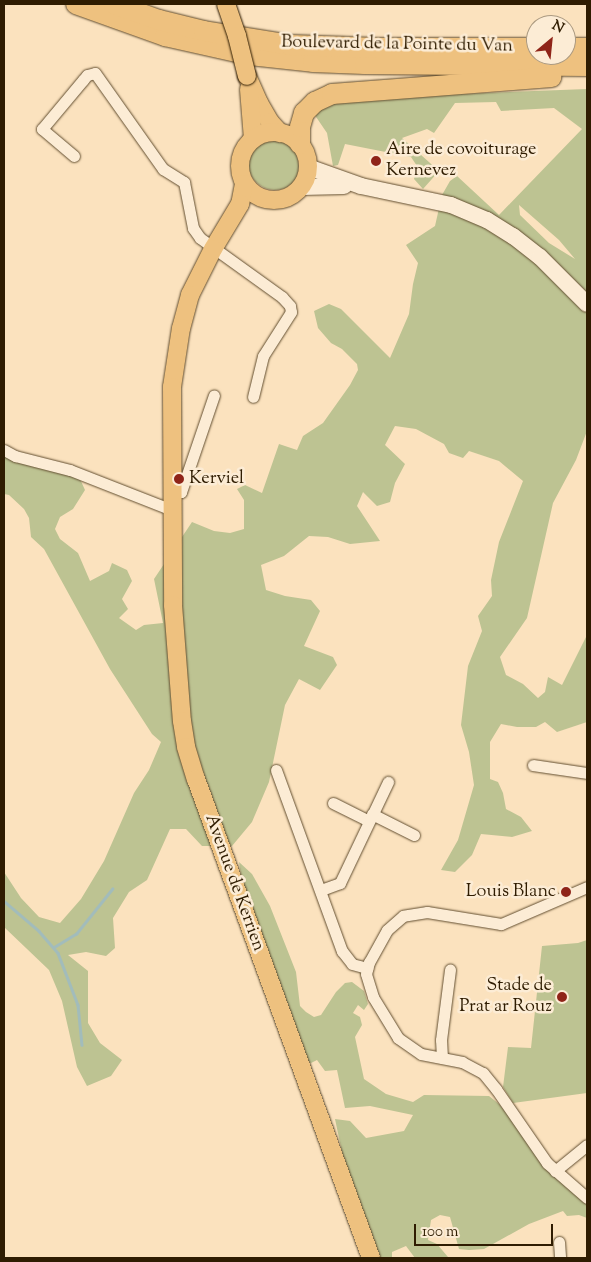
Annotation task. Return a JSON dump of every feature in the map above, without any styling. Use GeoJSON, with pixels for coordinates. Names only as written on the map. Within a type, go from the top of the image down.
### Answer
{"type":"FeatureCollection","features":[{"type":"Feature","properties":{"kind":"highway","name":"Boulevard de la Pointe du Van"},"geometry":{"type":"LineString","coordinates":[[76,4],[165,36],[250,55],[313,62],[357,64],[587,66]]}},
{"type":"Feature","properties":{"kind":"highway","name":"Boulevard de la Pointe du Van"},"geometry":{"type":"LineString","coordinates":[[114,4],[160,20],[204,31],[290,45],[377,48],[526,48]]}},
{"type":"Feature","properties":{"kind":"highway"},"geometry":{"type":"LineString","coordinates":[[145,4],[180,17],[290,45]]}},
{"type":"Feature","properties":{"kind":"highway"},"geometry":{"type":"LineString","coordinates":[[300,144],[300,127],[304,113],[315,102],[332,94],[587,74]]}},
{"type":"Feature","properties":{"kind":"main road"},"geometry":{"type":"LineString","coordinates":[[226,4],[237,36],[247,76],[253,139]]}},
{"type":"Feature","properties":{"kind":"main road"},"geometry":{"type":"LineString","coordinates":[[247,76],[259,103],[280,133]]}},
{"type":"Feature","properties":{"kind":"main road"},"geometry":{"type":"LineString","coordinates":[[271,132],[291,137],[300,144],[307,159],[308,167],[302,187],[294,194],[284,199],[263,199],[255,196],[244,184],[239,165],[241,155],[253,139],[271,132]]}},
{"type":"Feature","properties":{"kind":"main road"},"geometry":{"type":"LineString","coordinates":[[308,167],[361,186],[450,205],[487,220],[513,236],[540,257],[587,304]]}},
{"type":"Feature","properties":{"kind":"main road","name":"Avenue de Kerrien"},"geometry":{"type":"LineString","coordinates":[[244,184],[240,204],[216,251],[176,357],[171,400],[174,626],[186,747],[371,1258]]}},
{"type":"Feature","properties":{"kind":"main road"},"geometry":{"type":"LineString","coordinates":[[302,187],[361,186]]}},
{"type":"Feature","properties":{"kind":"main road","name":"Avenue de Kerrien"},"geometry":{"type":"LineString","coordinates":[[216,251],[263,199]]}},
{"type":"Feature","properties":{"kind":"street"},"geometry":{"type":"LineString","coordinates":[[74,156],[42,129],[87,75],[95,73],[163,169],[184,182],[193,228],[200,238],[275,291],[290,306],[291,312],[264,356],[254,397]]}},
{"type":"Feature","properties":{"kind":"street"},"geometry":{"type":"LineString","coordinates":[[172,492],[181,492],[214,395]]}},
{"type":"Feature","properties":{"kind":"street"},"geometry":{"type":"LineString","coordinates":[[4,450],[15,456],[70,470],[172,510]]}},
{"type":"Feature","properties":{"kind":"street"},"geometry":{"type":"LineString","coordinates":[[533,765],[587,772]]}},
{"type":"Feature","properties":{"kind":"street"},"geometry":{"type":"LineString","coordinates":[[276,770],[346,956],[352,964],[367,968]]}},
{"type":"Feature","properties":{"kind":"street"},"geometry":{"type":"LineString","coordinates":[[321,890],[340,883],[388,782]]}},
{"type":"Feature","properties":{"kind":"street"},"geometry":{"type":"LineString","coordinates":[[333,803],[414,836]]}},
{"type":"Feature","properties":{"kind":"street"},"geometry":{"type":"LineString","coordinates":[[587,887],[503,928],[432,912],[408,914],[397,920],[387,930],[367,968],[367,981],[373,997],[398,1038],[415,1051],[462,1062],[483,1073],[496,1089],[538,1152],[555,1171],[587,1198]]}},
{"type":"Feature","properties":{"kind":"street"},"geometry":{"type":"LineString","coordinates":[[442,1058],[442,1040],[450,970]]}},
{"type":"Feature","properties":{"kind":"street"},"geometry":{"type":"LineString","coordinates":[[555,1171],[587,1145]]}},
{"type":"Feature","properties":{"kind":"street"},"geometry":{"type":"LineString","coordinates":[[559,1242],[560,1258]]}},
{"type":"Feature","properties":{"kind":"green space"},"geometry":{"type":"Polygon","coordinates":[[[587,89],[587,431],[576,460],[553,503],[527,618],[500,657],[506,675],[523,684],[538,698],[545,692],[548,677],[562,685],[587,635],[587,722],[557,732],[545,722],[536,727],[517,727],[501,724],[490,742],[490,779],[498,782],[503,793],[506,809],[521,817],[532,831],[512,837],[481,834],[472,855],[455,872],[441,870],[458,840],[474,785],[469,752],[461,725],[468,666],[482,631],[478,616],[492,596],[491,580],[499,542],[523,481],[499,461],[469,451],[463,458],[449,453],[444,444],[416,429],[395,426],[385,445],[405,464],[395,483],[390,502],[377,506],[363,492],[357,506],[380,541],[350,544],[328,537],[309,536],[284,556],[261,565],[266,590],[285,596],[311,600],[320,611],[304,646],[333,657],[337,665],[320,690],[299,679],[285,705],[269,782],[252,822],[232,846],[202,846],[186,829],[170,829],[147,880],[129,892],[113,918],[115,948],[106,956],[86,952],[68,955],[88,971],[88,1023],[100,1043],[122,1060],[111,1076],[87,1086],[77,1067],[62,1001],[49,970],[4,927],[4,872],[21,898],[39,917],[60,923],[81,899],[104,861],[134,793],[149,770],[161,742],[152,734],[110,669],[44,549],[31,537],[29,518],[24,509],[9,495],[4,494],[4,455],[80,479],[85,490],[73,509],[60,517],[55,529],[60,539],[78,553],[90,581],[109,571],[112,563],[127,570],[132,581],[122,599],[128,609],[119,618],[136,630],[144,625],[163,623],[154,579],[192,522],[214,531],[230,533],[244,529],[244,500],[237,489],[245,485],[262,493],[279,444],[297,450],[303,436],[323,423],[350,385],[358,370],[357,364],[342,349],[331,343],[318,328],[314,311],[329,304],[341,309],[390,358],[409,314],[418,263],[406,245],[435,226],[442,195],[450,181],[457,176],[499,215],[582,129],[554,108],[501,111],[496,102],[455,103],[434,133],[427,129],[402,138],[439,171],[423,189],[414,179],[417,166],[411,157],[345,144],[338,165],[333,166],[327,133],[312,111],[324,104],[379,97],[587,89]],[[519,205],[520,215],[549,243],[575,259],[559,240],[519,205]]]}},
{"type":"Feature","properties":{"kind":"green space"},"geometry":{"type":"Polygon","coordinates":[[[275,136],[285,138],[294,144],[300,153],[302,163],[300,173],[294,182],[285,188],[275,190],[265,188],[256,182],[250,173],[248,163],[250,153],[256,144],[265,138],[275,136]]]}},
{"type":"Feature","properties":{"kind":"green space"},"geometry":{"type":"Polygon","coordinates":[[[239,862],[252,874],[270,906],[296,972],[300,1006],[314,1017],[321,1015],[336,992],[345,983],[352,982],[364,991],[368,1004],[364,1010],[358,1005],[353,1013],[360,1017],[362,1025],[355,1037],[364,1079],[386,1094],[413,1102],[424,1095],[489,1096],[499,1104],[587,1202],[587,1218],[579,1215],[567,1216],[563,1211],[529,1224],[484,1249],[469,1250],[459,1249],[450,1217],[440,1215],[431,1220],[428,1240],[437,1244],[448,1257],[415,1258],[406,1246],[392,1252],[392,1258],[380,1258],[343,1157],[335,1119],[350,1121],[366,1138],[404,1131],[413,1115],[370,1106],[345,1108],[337,1070],[325,1071],[317,1060],[311,1063],[303,1058],[245,903],[239,862]]]}},
{"type":"Feature","properties":{"kind":"green space","name":"Stade de Prat ar Rouz"},"geometry":{"type":"Polygon","coordinates":[[[587,940],[587,1093],[513,1103],[503,1087],[508,1047],[531,1048],[542,946],[578,943],[587,940]]]}},
{"type":"Feature","properties":{"kind":"waterway"},"geometry":{"type":"LineString","coordinates":[[54,947],[76,934],[112,889]]}},
{"type":"Feature","properties":{"kind":"waterway"},"geometry":{"type":"LineString","coordinates":[[4,901],[39,931],[58,953],[78,1005],[82,1045]]}},
{"type":"Feature","properties":{"kind":"place","name":"Aire de covoiturage Kernevez"},"geometry":{"type":"Point","coordinates":[376,161]}},
{"type":"Feature","properties":{"kind":"place","name":"Kerviel"},"geometry":{"type":"Point","coordinates":[179,479]}},
{"type":"Feature","properties":{"kind":"place","name":"Louis Blanc"},"geometry":{"type":"Point","coordinates":[566,892]}},
{"type":"Feature","properties":{"kind":"place","name":"Stade de Prat ar Rouz"},"geometry":{"type":"Point","coordinates":[562,997]}}]}
